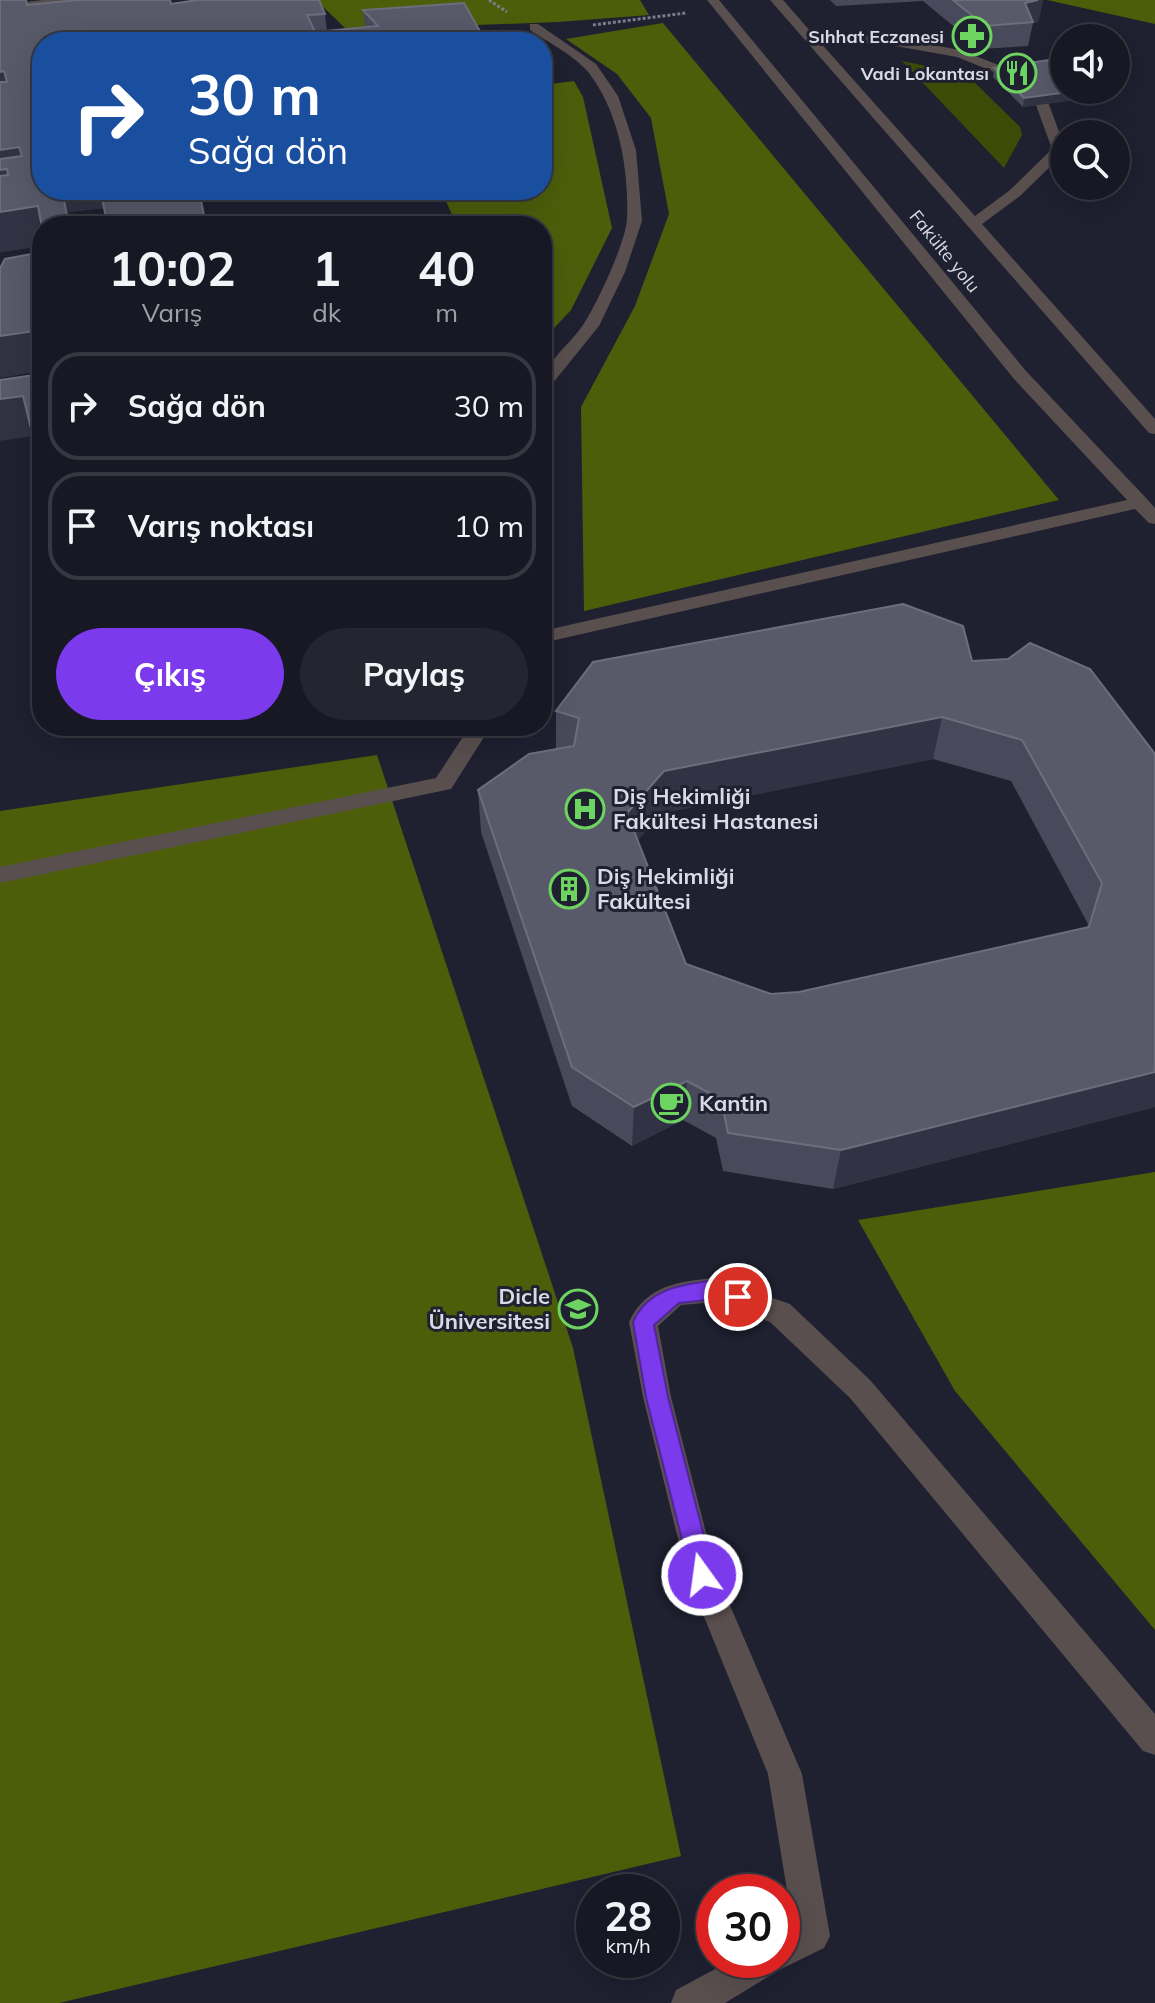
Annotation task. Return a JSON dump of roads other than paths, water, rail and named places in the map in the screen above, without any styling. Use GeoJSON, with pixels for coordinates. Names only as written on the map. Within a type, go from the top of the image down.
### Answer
{"type":"FeatureCollection","features":[{"type":"Feature","properties":{"kind":"street"},"geometry":{"type":"LineString","coordinates":[[0,9],[72,0]]}},
{"type":"Feature","properties":{"kind":"street","name":"Fakülte yolu"},"geometry":{"type":"LineString","coordinates":[[776,0],[1155,429]]}},
{"type":"Feature","properties":{"kind":"street","name":"Fakülte yolu"},"geometry":{"type":"LineString","coordinates":[[716,4],[1020,375],[1155,519]]}},
{"type":"Feature","properties":{"kind":"street"},"geometry":{"type":"LineString","coordinates":[[534,27],[541,32]]}},
{"type":"Feature","properties":{"kind":"street"},"geometry":{"type":"LineString","coordinates":[[808,36],[890,41],[960,54],[1009,74]]}},
{"type":"Feature","properties":{"kind":"street"},"geometry":{"type":"LineString","coordinates":[[552,40],[591,67],[611,96],[629,150],[635,221],[617,272],[591,326],[552,373]]}},
{"type":"Feature","properties":{"kind":"street"},"geometry":{"type":"LineString","coordinates":[[972,225],[1015,193],[1059,150],[1043,105]]}},
{"type":"Feature","properties":{"kind":"street"},"geometry":{"type":"LineString","coordinates":[[552,635],[1140,502]]}},
{"type":"Feature","properties":{"kind":"street"},"geometry":{"type":"LineString","coordinates":[[0,875],[443,784],[474,736]]}},
{"type":"Feature","properties":{"kind":"street"},"geometry":{"type":"LineString","coordinates":[[800,1942],[812,1936],[785,1774],[702,1575],[657,1397],[643,1322],[674,1294],[716,1290],[780,1313],[860,1389],[1155,1739]]}},
{"type":"Feature","properties":{"kind":"street"},"geometry":{"type":"LineString","coordinates":[[689,2003],[734,1978]]}},
{"type":"Feature","properties":{"kind":"place","name":"Sıhhat Eczanesi"},"geometry":{"type":"Point","coordinates":[972,36]}},
{"type":"Feature","properties":{"kind":"place","name":"Vadi Lokantası"},"geometry":{"type":"Point","coordinates":[1017,73]}},
{"type":"Feature","properties":{"kind":"place","name":"Diş Hekimliği Fakültesi Hastanesi"},"geometry":{"type":"Point","coordinates":[585,809]}},
{"type":"Feature","properties":{"kind":"place","name":"Diş Hekimliği Fakültesi"},"geometry":{"type":"Point","coordinates":[569,889]}},
{"type":"Feature","properties":{"kind":"place","name":"Kantin"},"geometry":{"type":"Point","coordinates":[671,1103]}},
{"type":"Feature","properties":{"kind":"place","name":"Dicle Üniversitesi"},"geometry":{"type":"Point","coordinates":[578,1309]}}]}
